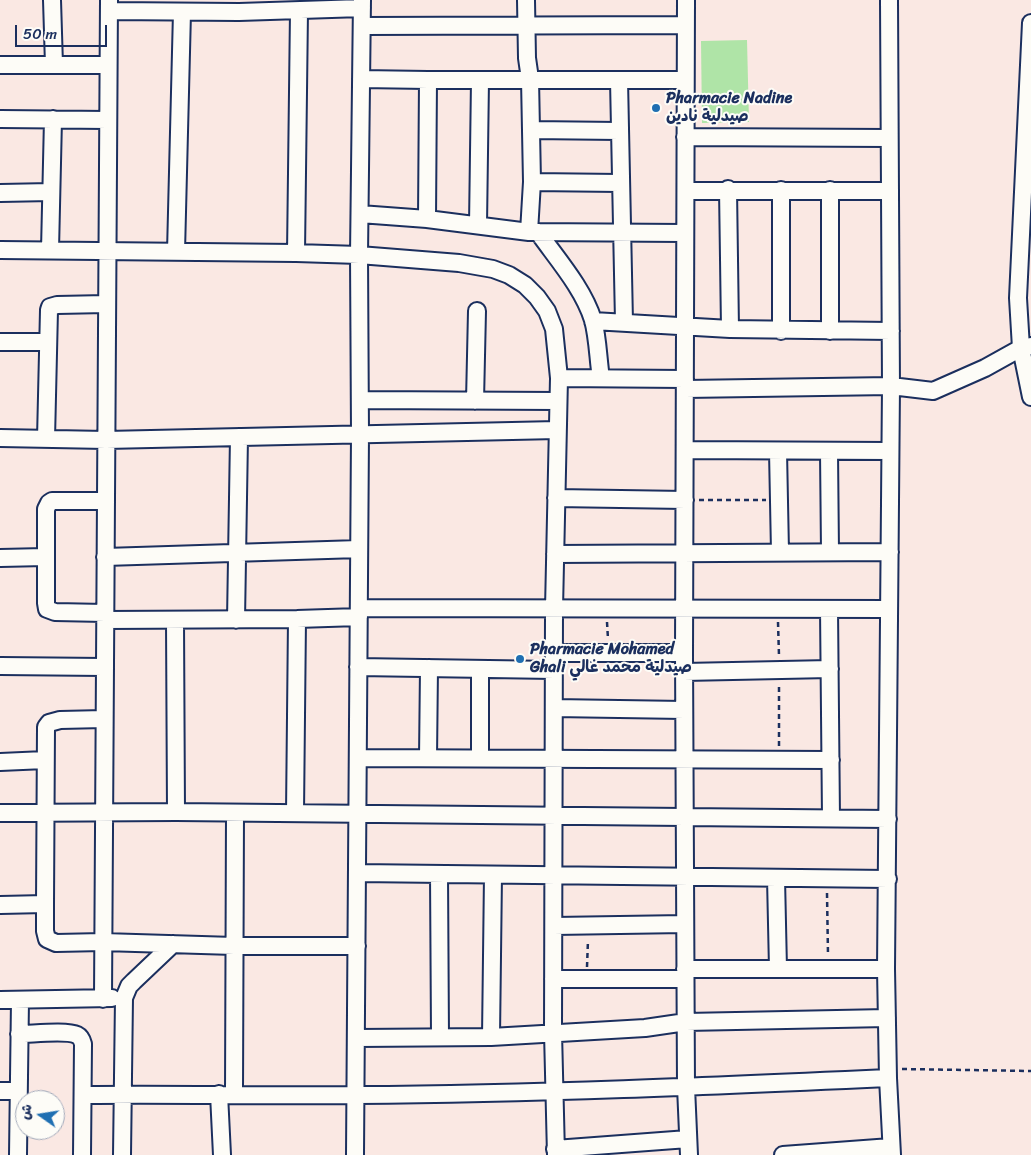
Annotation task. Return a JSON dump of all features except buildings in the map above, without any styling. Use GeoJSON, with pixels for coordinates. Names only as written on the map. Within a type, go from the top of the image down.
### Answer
{"type":"FeatureCollection","features":[{"type":"Feature","properties":{"kind":"street"},"geometry":{"type":"LineString","coordinates":[[52,0],[54,65]]}},
{"type":"Feature","properties":{"kind":"street"},"geometry":{"type":"LineString","coordinates":[[526,0],[527,58],[530,80],[533,232],[580,293],[593,321],[601,378]]}},
{"type":"Feature","properties":{"kind":"street"},"geometry":{"type":"LineString","coordinates":[[0,250],[296,253],[359,255],[476,265],[509,275],[525,285],[537,297],[547,311],[554,329],[559,378],[554,609],[553,1032],[556,1152],[689,1147],[686,1087],[684,817],[686,0]]}},
{"type":"Feature","properties":{"kind":"street"},"geometry":{"type":"LineString","coordinates":[[783,1155],[891,1151],[886,969],[891,386],[890,0]]}},
{"type":"Feature","properties":{"kind":"street"},"geometry":{"type":"LineString","coordinates":[[103,999],[106,250],[109,5],[182,12],[239,6],[298,11],[362,4],[359,255],[360,434],[356,1155]]}},
{"type":"Feature","properties":{"kind":"street"},"geometry":{"type":"LineString","coordinates":[[296,253],[298,11]]}},
{"type":"Feature","properties":{"kind":"street"},"geometry":{"type":"LineString","coordinates":[[176,252],[182,12]]}},
{"type":"Feature","properties":{"kind":"street"},"geometry":{"type":"LineString","coordinates":[[1031,24],[1018,298],[1026,347],[1031,397]]}},
{"type":"Feature","properties":{"kind":"street"},"geometry":{"type":"LineString","coordinates":[[362,26],[686,25]]}},
{"type":"Feature","properties":{"kind":"street"},"geometry":{"type":"LineString","coordinates":[[0,65],[108,65]]}},
{"type":"Feature","properties":{"kind":"street"},"geometry":{"type":"LineString","coordinates":[[362,79],[685,80]]}},
{"type":"Feature","properties":{"kind":"street"},"geometry":{"type":"LineString","coordinates":[[427,219],[428,80]]}},
{"type":"Feature","properties":{"kind":"street"},"geometry":{"type":"LineString","coordinates":[[478,225],[480,80]]}},
{"type":"Feature","properties":{"kind":"street"},"geometry":{"type":"LineString","coordinates":[[619,80],[624,322]]}},
{"type":"Feature","properties":{"kind":"street"},"geometry":{"type":"LineString","coordinates":[[0,119],[108,120]]}},
{"type":"Feature","properties":{"kind":"street"},"geometry":{"type":"LineString","coordinates":[[50,250],[53,119]]}},
{"type":"Feature","properties":{"kind":"street"},"geometry":{"type":"LineString","coordinates":[[531,130],[619,131]]}},
{"type":"Feature","properties":{"kind":"street"},"geometry":{"type":"LineString","coordinates":[[685,137],[889,138]]}},
{"type":"Feature","properties":{"kind":"street"},"geometry":{"type":"LineString","coordinates":[[532,182],[620,183]]}},
{"type":"Feature","properties":{"kind":"street"},"geometry":{"type":"LineString","coordinates":[[686,190],[889,190]]}},
{"type":"Feature","properties":{"kind":"street"},"geometry":{"type":"LineString","coordinates":[[728,190],[730,329]]}},
{"type":"Feature","properties":{"kind":"street"},"geometry":{"type":"LineString","coordinates":[[780,331],[781,190]]}},
{"type":"Feature","properties":{"kind":"street"},"geometry":{"type":"LineString","coordinates":[[830,190],[830,331]]}},
{"type":"Feature","properties":{"kind":"street"},"geometry":{"type":"LineString","coordinates":[[0,193],[51,192]]}},
{"type":"Feature","properties":{"kind":"street"},"geometry":{"type":"LineString","coordinates":[[360,214],[427,219],[533,232],[686,233]]}},
{"type":"Feature","properties":{"kind":"street"},"geometry":{"type":"LineString","coordinates":[[46,439],[48,310],[50,307],[57,305],[106,304]]}},
{"type":"Feature","properties":{"kind":"street"},"geometry":{"type":"LineString","coordinates":[[475,401],[477,311]]}},
{"type":"Feature","properties":{"kind":"street"},"geometry":{"type":"LineString","coordinates":[[593,321],[780,331],[891,331]]}},
{"type":"Feature","properties":{"kind":"street"},"geometry":{"type":"LineString","coordinates":[[0,342],[48,342]]}},
{"type":"Feature","properties":{"kind":"street"},"geometry":{"type":"LineString","coordinates":[[559,378],[601,378],[685,384],[891,386],[933,391],[986,368],[1026,347]]}},
{"type":"Feature","properties":{"kind":"street"},"geometry":{"type":"LineString","coordinates":[[360,400],[558,401]]}},
{"type":"Feature","properties":{"kind":"street"},"geometry":{"type":"LineString","coordinates":[[0,438],[106,440],[558,430]]}},
{"type":"Feature","properties":{"kind":"street"},"geometry":{"type":"LineString","coordinates":[[236,620],[239,437]]}},
{"type":"Feature","properties":{"kind":"street"},"geometry":{"type":"LineString","coordinates":[[685,450],[890,451]]}},
{"type":"Feature","properties":{"kind":"street"},"geometry":{"type":"LineString","coordinates":[[778,451],[780,552]]}},
{"type":"Feature","properties":{"kind":"street"},"geometry":{"type":"LineString","coordinates":[[829,452],[830,552]]}},
{"type":"Feature","properties":{"kind":"street"},"geometry":{"type":"LineString","coordinates":[[556,498],[684,500]]}},
{"type":"Feature","properties":{"kind":"street"},"geometry":{"type":"LineString","coordinates":[[105,501],[49,503],[46,509],[47,609],[55,612],[175,621],[297,619],[359,612],[554,609],[890,609]]}},
{"type":"Feature","properties":{"kind":"street"},"geometry":{"type":"LineString","coordinates":[[105,557],[359,549]]}},
{"type":"Feature","properties":{"kind":"street"},"geometry":{"type":"LineString","coordinates":[[555,554],[890,552]]}},
{"type":"Feature","properties":{"kind":"street"},"geometry":{"type":"LineString","coordinates":[[0,558],[46,557]]}},
{"type":"Feature","properties":{"kind":"street"},"geometry":{"type":"LineString","coordinates":[[828,609],[831,818]]}},
{"type":"Feature","properties":{"kind":"street"},"geometry":{"type":"LineString","coordinates":[[295,813],[297,619]]}},
{"type":"Feature","properties":{"kind":"street"},"geometry":{"type":"LineString","coordinates":[[175,621],[176,812]]}},
{"type":"Feature","properties":{"kind":"street"},"geometry":{"type":"LineString","coordinates":[[554,653],[684,653]]}},
{"type":"Feature","properties":{"kind":"street"},"geometry":{"type":"LineString","coordinates":[[0,666],[104,667]]}},
{"type":"Feature","properties":{"kind":"street"},"geometry":{"type":"LineString","coordinates":[[358,667],[554,670]]}},
{"type":"Feature","properties":{"kind":"street"},"geometry":{"type":"LineString","coordinates":[[428,758],[429,668]]}},
{"type":"Feature","properties":{"kind":"street"},"geometry":{"type":"LineString","coordinates":[[480,669],[480,758]]}},
{"type":"Feature","properties":{"kind":"street"},"geometry":{"type":"LineString","coordinates":[[684,672],[830,669]]}},
{"type":"Feature","properties":{"kind":"street"},"geometry":{"type":"LineString","coordinates":[[554,708],[684,710]]}},
{"type":"Feature","properties":{"kind":"street"},"geometry":{"type":"LineString","coordinates":[[104,719],[60,720],[49,723],[45,733],[45,904],[46,935],[51,942],[234,946],[357,946]]}},
{"type":"Feature","properties":{"kind":"street"},"geometry":{"type":"LineString","coordinates":[[358,758],[830,760]]}},
{"type":"Feature","properties":{"kind":"street"},"geometry":{"type":"LineString","coordinates":[[0,762],[45,760]]}},
{"type":"Feature","properties":{"kind":"street"},"geometry":{"type":"LineString","coordinates":[[0,813],[176,812],[888,819]]}},
{"type":"Feature","properties":{"kind":"street"},"geometry":{"type":"LineString","coordinates":[[222,1155],[234,946],[235,813]]}},
{"type":"Feature","properties":{"kind":"street"},"geometry":{"type":"LineString","coordinates":[[357,873],[888,879]]}},
{"type":"Feature","properties":{"kind":"street"},"geometry":{"type":"LineString","coordinates":[[439,874],[440,1037]]}},
{"type":"Feature","properties":{"kind":"street"},"geometry":{"type":"LineString","coordinates":[[491,1037],[493,875]]}},
{"type":"Feature","properties":{"kind":"street"},"geometry":{"type":"LineString","coordinates":[[776,878],[778,969]]}},
{"type":"Feature","properties":{"kind":"street"},"geometry":{"type":"LineString","coordinates":[[0,906],[45,904]]}},
{"type":"Feature","properties":{"kind":"street"},"geometry":{"type":"LineString","coordinates":[[554,926],[685,924]]}},
{"type":"Feature","properties":{"kind":"street"},"geometry":{"type":"LineString","coordinates":[[122,1155],[124,998],[126,991],[134,981],[173,944]]}},
{"type":"Feature","properties":{"kind":"street"},"geometry":{"type":"LineString","coordinates":[[553,979],[778,969],[886,969]]}},
{"type":"Feature","properties":{"kind":"street"},"geometry":{"type":"LineString","coordinates":[[0,1000],[124,998]]}},
{"type":"Feature","properties":{"kind":"street"},"geometry":{"type":"LineString","coordinates":[[18,1090],[20,1000]]}},
{"type":"Feature","properties":{"kind":"street"},"geometry":{"type":"LineString","coordinates":[[357,1038],[491,1037],[645,1028],[686,1022],[887,1018]]}},
{"type":"Feature","properties":{"kind":"street"},"geometry":{"type":"LineString","coordinates":[[19,1034],[67,1033],[79,1035],[82,1039],[84,1044],[82,1155]]}},
{"type":"Feature","properties":{"kind":"street"},"geometry":{"type":"LineString","coordinates":[[83,1095],[357,1095],[554,1092],[686,1087],[888,1073]]}},
{"type":"Feature","properties":{"kind":"street"},"geometry":{"type":"LineString","coordinates":[[0,1091],[15,1091]]}},
{"type":"Feature","properties":{"kind":"street"},"geometry":{"type":"LineString","coordinates":[[18,1140],[18,1155]]}},
{"type":"Feature","properties":{"kind":"path"},"geometry":{"type":"LineString","coordinates":[[684,500],[780,500]]}},
{"type":"Feature","properties":{"kind":"path"},"geometry":{"type":"LineString","coordinates":[[607,609],[608,653]]}},
{"type":"Feature","properties":{"kind":"path"},"geometry":{"type":"LineString","coordinates":[[826,879],[828,968]]}},
{"type":"Feature","properties":{"kind":"path"},"geometry":{"type":"LineString","coordinates":[[587,978],[588,926]]}},
{"type":"Feature","properties":{"kind":"path"},"geometry":{"type":"LineString","coordinates":[[888,1073],[1031,1070]]}},
{"type":"Feature","properties":{"kind":"green space"},"geometry":{"type":"Polygon","coordinates":[[[747,40],[749,122],[702,123],[701,41],[747,40]]]}},
{"type":"Feature","properties":{"kind":"place","name":"Pharmacie Nadine صيدلية نادين"},"geometry":{"type":"Point","coordinates":[656,108]}},
{"type":"Feature","properties":{"kind":"place","name":"Pharmacie Mohamed Ghali صيدلية محمد غالي"},"geometry":{"type":"Point","coordinates":[520,659]}}]}
